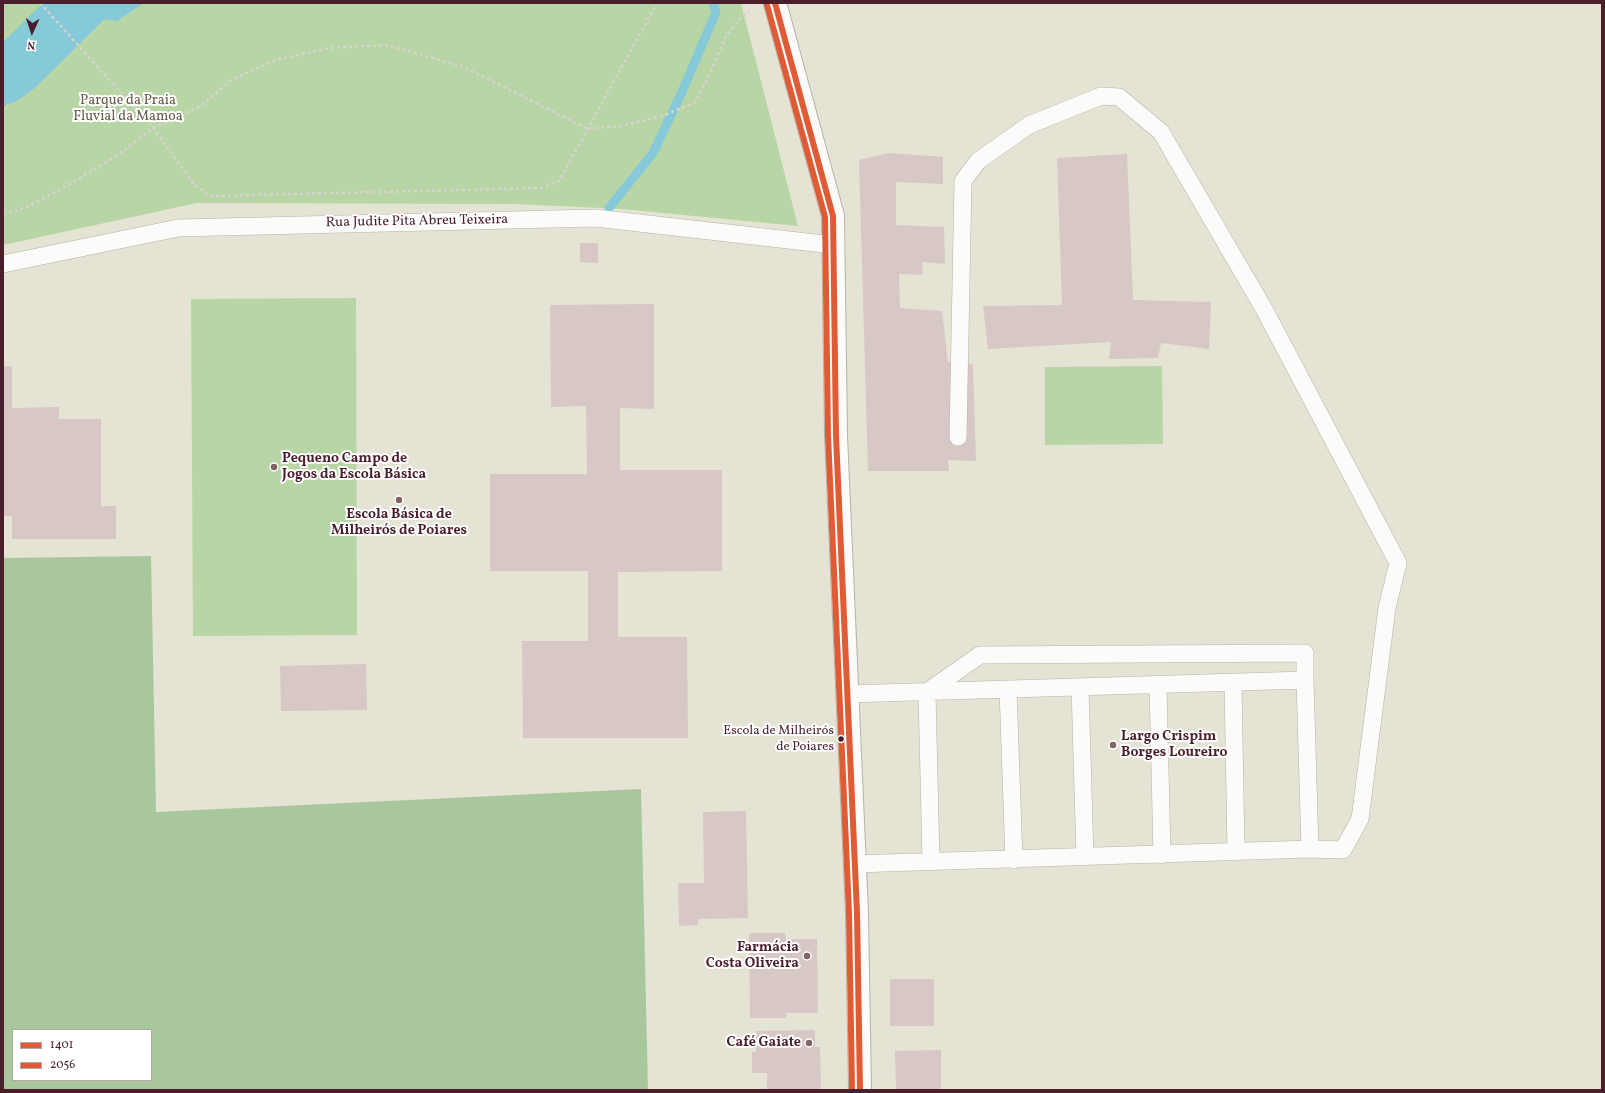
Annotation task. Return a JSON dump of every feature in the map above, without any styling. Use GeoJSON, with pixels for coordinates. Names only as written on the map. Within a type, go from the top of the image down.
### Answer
{"type":"FeatureCollection","features":[{"type":"Feature","properties":{"kind":"street"},"geometry":{"type":"LineString","coordinates":[[775,3],[833,216],[836,436],[857,913],[860,1090]]}},
{"type":"Feature","properties":{"kind":"lane"},"geometry":{"type":"LineString","coordinates":[[855,864],[1014,860],[1310,849],[1343,850],[1360,818],[1387,608],[1398,563],[1264,309],[1161,132],[1120,97],[1101,96],[1030,125],[978,161],[963,180],[958,437]]}},
{"type":"Feature","properties":{"kind":"lane","name":"Rua Judite Pita Abreu Teixeira"},"geometry":{"type":"LineString","coordinates":[[3,264],[178,228],[595,218],[833,244]]}},
{"type":"Feature","properties":{"kind":"lane"},"geometry":{"type":"LineString","coordinates":[[927,692],[980,655],[1305,653],[1310,849]]}},
{"type":"Feature","properties":{"kind":"lane"},"geometry":{"type":"LineString","coordinates":[[847,694],[1305,680]]}},
{"type":"Feature","properties":{"kind":"lane"},"geometry":{"type":"LineString","coordinates":[[1233,682],[1236,852]]}},
{"type":"Feature","properties":{"kind":"lane"},"geometry":{"type":"LineString","coordinates":[[1158,685],[1162,855]]}},
{"type":"Feature","properties":{"kind":"lane"},"geometry":{"type":"LineString","coordinates":[[1080,687],[1085,857]]}},
{"type":"Feature","properties":{"kind":"lane"},"geometry":{"type":"LineString","coordinates":[[1008,689],[1014,860]]}},
{"type":"Feature","properties":{"kind":"lane"},"geometry":{"type":"LineString","coordinates":[[927,692],[931,862]]}},
{"type":"Feature","properties":{"kind":"path"},"geometry":{"type":"LineString","coordinates":[[40,3],[153,128],[194,184],[210,196],[542,188],[559,181],[657,3]]}},
{"type":"Feature","properties":{"kind":"path"},"geometry":{"type":"LineString","coordinates":[[3,214],[25,208],[70,184],[116,156],[153,128],[199,107],[232,79],[276,60],[329,48],[386,45],[461,66],[588,128],[621,126],[662,116],[694,103],[708,80],[726,36],[742,16],[752,9]]}},
{"type":"Feature","properties":{"kind":"green space","name":"Parque da Praia Fluvial da Mamoa"},"geometry":{"type":"Polygon","coordinates":[[[3,3],[741,3],[798,226],[621,209],[515,204],[197,203],[3,245],[3,111],[26,82],[3,57],[3,3]]]}},
{"type":"Feature","properties":{"kind":"green space"},"geometry":{"type":"Polygon","coordinates":[[[3,57],[26,82],[3,110],[3,57]]]}},
{"type":"Feature","properties":{"kind":"green space","name":"Pequeno Campo de Jogos da Escola Básica"},"geometry":{"type":"Polygon","coordinates":[[[356,298],[357,635],[193,636],[191,299],[356,298]]]}},
{"type":"Feature","properties":{"kind":"green space"},"geometry":{"type":"Polygon","coordinates":[[[1162,366],[1163,444],[1045,445],[1045,367],[1162,366]]]}},
{"type":"Feature","properties":{"kind":"green space"},"geometry":{"type":"Polygon","coordinates":[[[151,556],[156,812],[641,789],[648,1090],[3,1090],[3,558],[151,556]]]}},
{"type":"Feature","properties":{"kind":"water"},"geometry":{"type":"Polygon","coordinates":[[[65,3],[144,3],[117,21],[78,16],[27,74],[5,54],[61,13],[65,3]]]}},
{"type":"Feature","properties":{"kind":"building"},"geometry":{"type":"Polygon","coordinates":[[[889,153],[943,157],[943,184],[896,182],[896,225],[944,227],[945,264],[922,262],[923,275],[899,274],[900,308],[942,311],[948,362],[973,364],[976,461],[948,460],[949,471],[868,471],[859,160],[889,153]]]}},
{"type":"Feature","properties":{"kind":"building"},"geometry":{"type":"Polygon","coordinates":[[[1127,154],[1133,300],[1211,302],[1209,349],[1161,343],[1158,358],[1109,359],[1111,342],[988,349],[983,306],[1062,305],[1057,158],[1127,154]]]}},
{"type":"Feature","properties":{"kind":"building"},"geometry":{"type":"Polygon","coordinates":[[[580,243],[598,243],[598,263],[580,262],[580,243]]]}},
{"type":"Feature","properties":{"kind":"building"},"geometry":{"type":"Polygon","coordinates":[[[654,304],[654,409],[620,408],[620,470],[722,470],[722,571],[618,572],[618,637],[687,637],[688,738],[523,738],[522,641],[588,641],[588,571],[490,571],[490,474],[587,474],[586,406],[551,407],[550,305],[654,304]]]}},
{"type":"Feature","properties":{"kind":"building"},"geometry":{"type":"Polygon","coordinates":[[[3,366],[12,366],[12,408],[59,407],[59,419],[101,419],[101,506],[116,506],[116,539],[12,539],[12,516],[3,516],[3,366]]]}},
{"type":"Feature","properties":{"kind":"building"},"geometry":{"type":"Polygon","coordinates":[[[366,664],[367,710],[281,711],[280,666],[366,664]]]}},
{"type":"Feature","properties":{"kind":"building"},"geometry":{"type":"Polygon","coordinates":[[[746,811],[748,918],[698,919],[698,925],[679,926],[678,883],[704,883],[703,812],[746,811]]]}},
{"type":"Feature","properties":{"kind":"building"},"geometry":{"type":"Polygon","coordinates":[[[749,933],[785,933],[786,939],[817,939],[818,1013],[786,1013],[786,1018],[750,1018],[749,933]]]}},
{"type":"Feature","properties":{"kind":"building"},"geometry":{"type":"Polygon","coordinates":[[[890,979],[934,979],[934,1026],[890,1026],[890,979]]]}},
{"type":"Feature","properties":{"kind":"building"},"geometry":{"type":"Polygon","coordinates":[[[815,1030],[815,1047],[820,1047],[821,1090],[767,1090],[767,1073],[752,1073],[752,1052],[756,1052],[756,1031],[815,1030]]]}},
{"type":"Feature","properties":{"kind":"building"},"geometry":{"type":"Polygon","coordinates":[[[941,1050],[941,1090],[896,1090],[895,1051],[941,1050]]]}},
{"type":"Feature","properties":{"kind":"waterway"},"geometry":{"type":"LineString","coordinates":[[3,77],[18,66],[82,3]]}},
{"type":"Feature","properties":{"kind":"waterway"},"geometry":{"type":"LineString","coordinates":[[609,208],[653,153],[681,94],[716,12],[713,3]]}},
{"type":"Feature","properties":{"kind":"transit line","name":"1401"},"geometry":{"type":"LineString","coordinates":[[775,3],[833,216],[836,436],[857,913],[860,1090]]}},
{"type":"Feature","properties":{"kind":"transit line","name":"2056"},"geometry":{"type":"LineString","coordinates":[[767,5],[825,217],[828,436],[849,913],[852,1090]]}},
{"type":"Feature","properties":{"kind":"place","name":"Pequeno Campo de Jogos da Escola Básica"},"geometry":{"type":"Point","coordinates":[274,467]}},
{"type":"Feature","properties":{"kind":"place","name":"Escola Básica de Milheirós de Poiares"},"geometry":{"type":"Point","coordinates":[399,500]}},
{"type":"Feature","properties":{"kind":"place","name":"Escola de Milheirós de Poiares"},"geometry":{"type":"Point","coordinates":[841,739]}},
{"type":"Feature","properties":{"kind":"place","name":"Largo Crispim Borges Loureiro"},"geometry":{"type":"Point","coordinates":[1113,745]}},
{"type":"Feature","properties":{"kind":"place","name":"Farmácia Costa Oliveira"},"geometry":{"type":"Point","coordinates":[807,956]}},
{"type":"Feature","properties":{"kind":"place","name":"Café Gaiate"},"geometry":{"type":"Point","coordinates":[809,1043]}}]}
